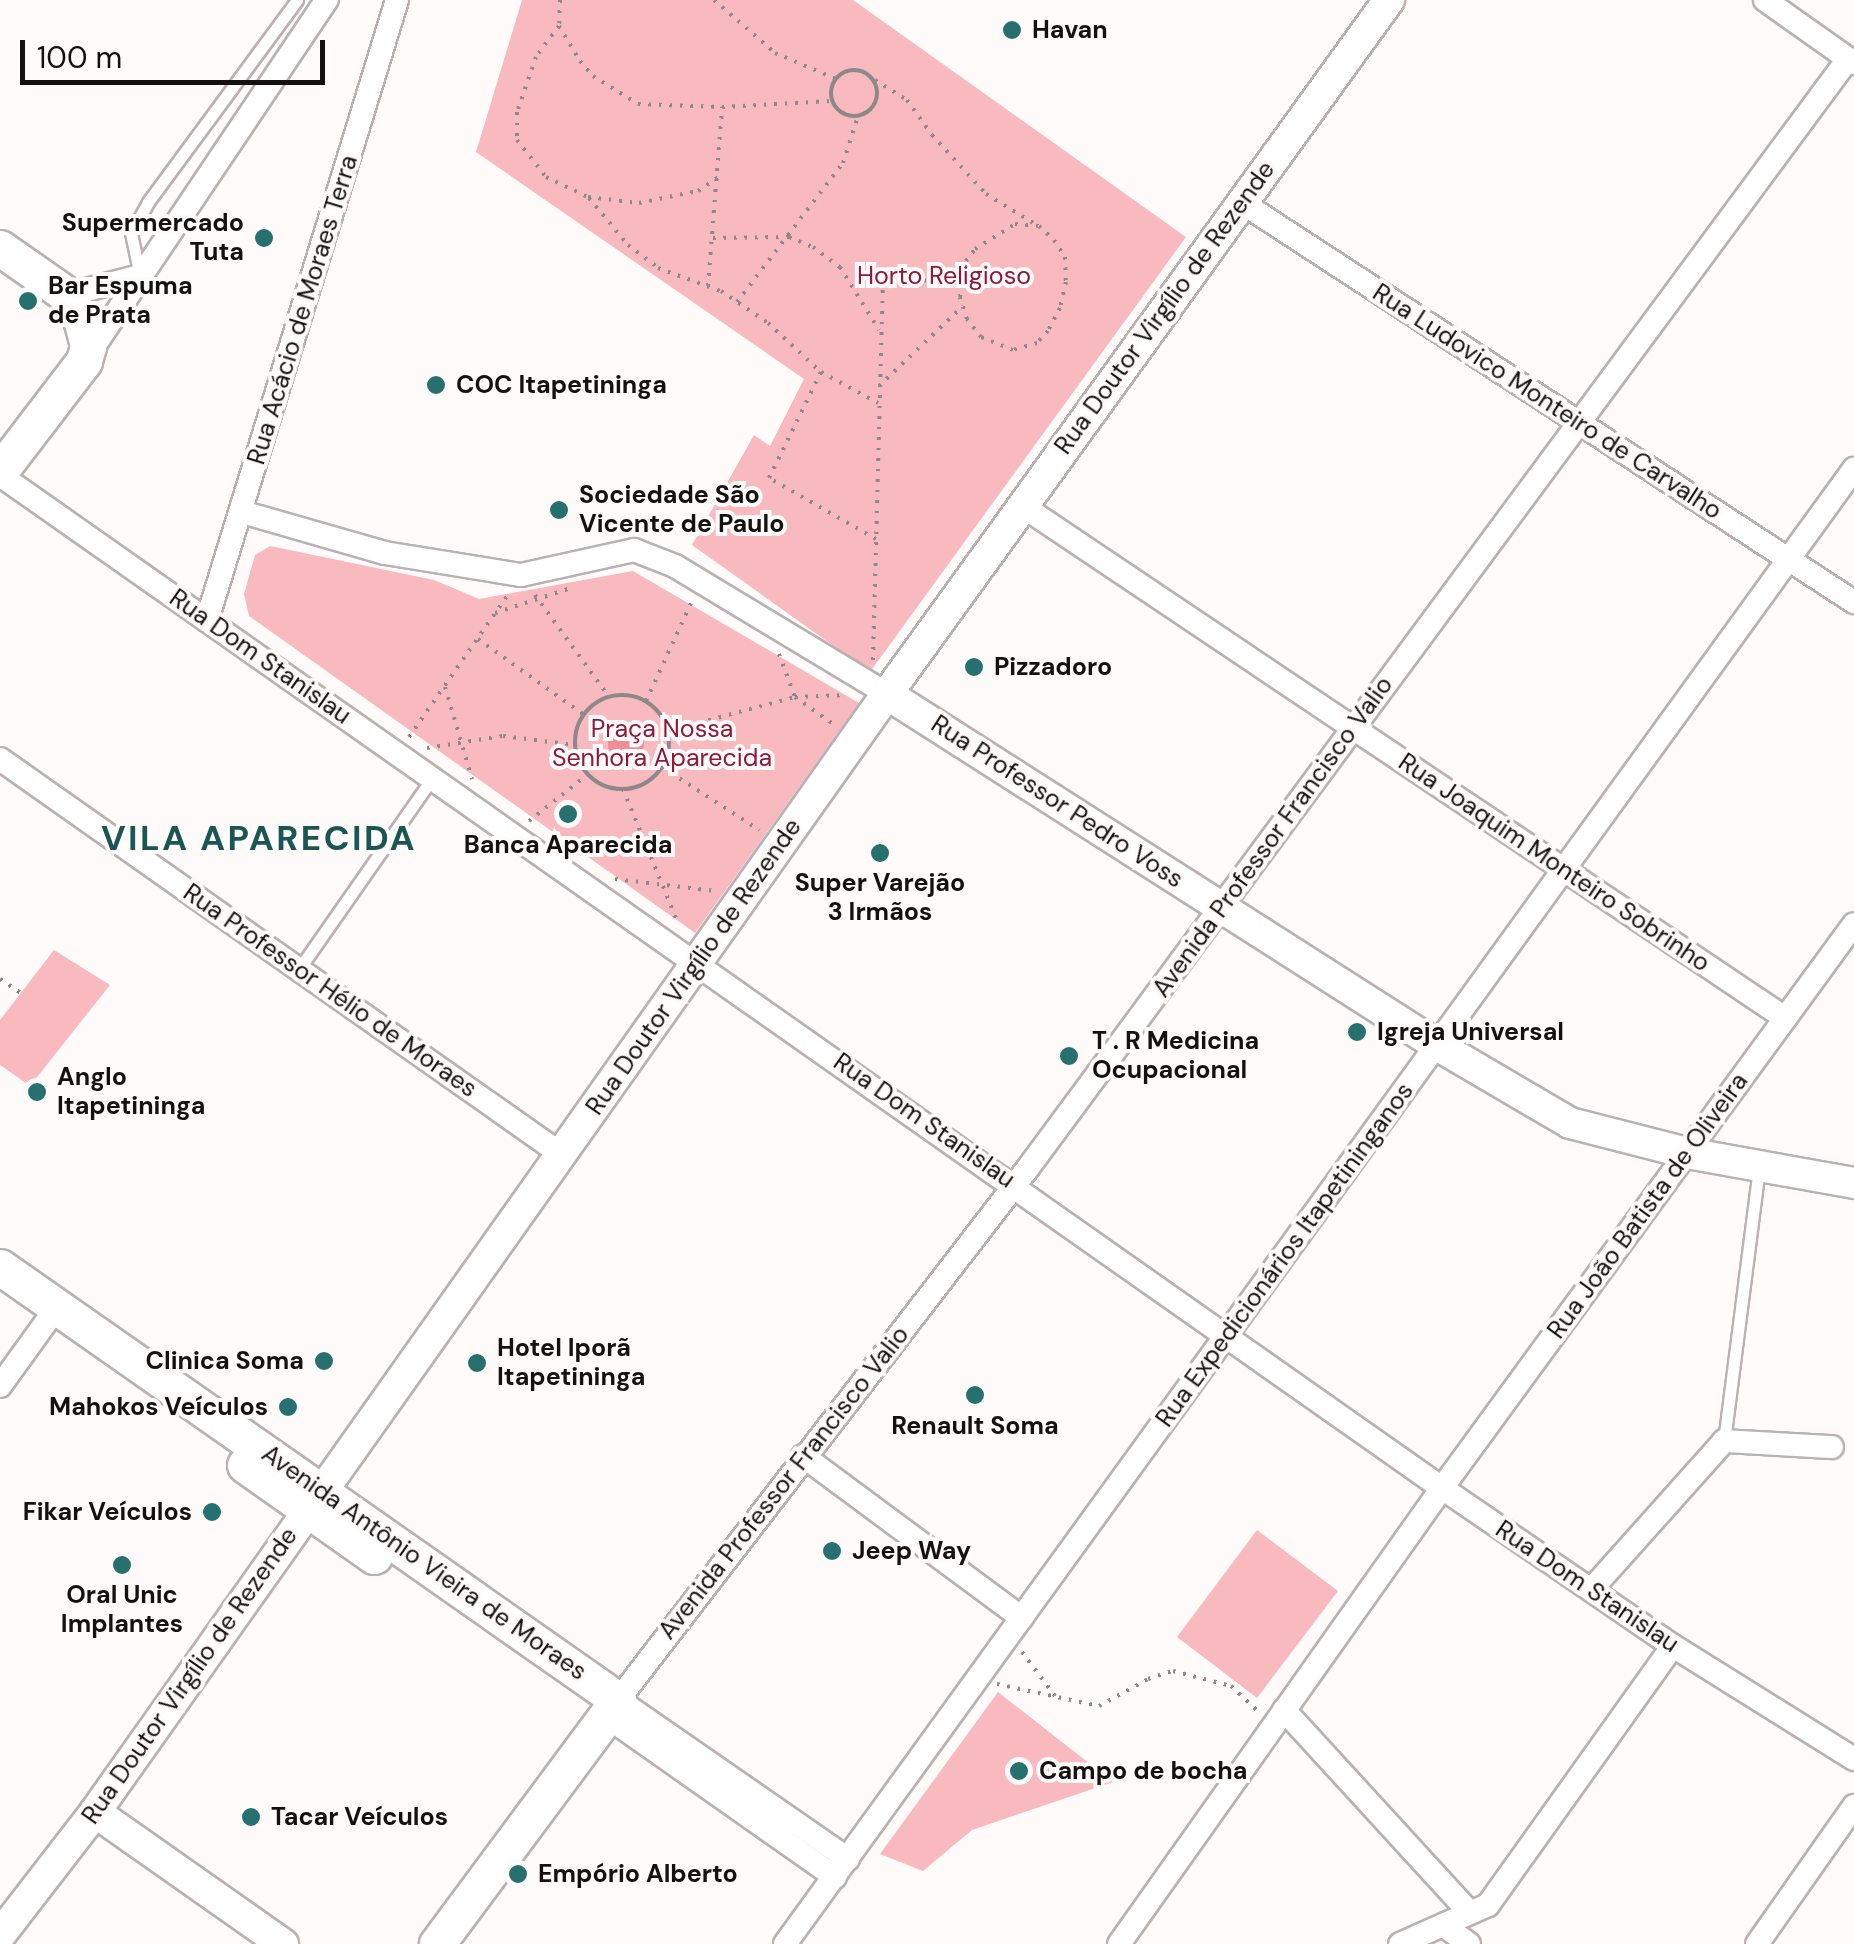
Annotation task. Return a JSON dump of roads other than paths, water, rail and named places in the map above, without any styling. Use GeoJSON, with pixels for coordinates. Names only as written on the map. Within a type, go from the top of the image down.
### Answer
{"type":"FeatureCollection","features":[{"type":"Feature","properties":{"kind":"main road","name":"Rua Doutor Virgílio de Rezende"},"geometry":{"type":"LineString","coordinates":[[0,1935],[96,1812],[856,740],[880,689],[1024,506],[1389,0]]}},
{"type":"Feature","properties":{"kind":"main road"},"geometry":{"type":"LineString","coordinates":[[0,248],[67,295],[85,332],[84,360],[0,473]]}},
{"type":"Feature","properties":{"kind":"main road","name":"Rua Professor Pedro Voss"},"geometry":{"type":"LineString","coordinates":[[880,689],[1437,1045],[1570,1123],[1687,1153],[1854,1183]]}},
{"type":"Feature","properties":{"kind":"main road","name":"Avenida Antônio Vieira de Moraes"},"geometry":{"type":"LineString","coordinates":[[0,1267],[31,1303],[612,1708]]}},
{"type":"Feature","properties":{"kind":"main road","name":"Avenida Professor Francisco Valio"},"geometry":{"type":"LineString","coordinates":[[437,1944],[612,1708]]}},
{"type":"Feature","properties":{"kind":"main road"},"geometry":{"type":"LineString","coordinates":[[96,1812],[283,1944]]}},
{"type":"Feature","properties":{"kind":"street"},"geometry":{"type":"LineString","coordinates":[[84,360],[117,317],[140,276],[327,0]]}},
{"type":"Feature","properties":{"kind":"street","name":"Rua Acácio de Moraes Terra"},"geometry":{"type":"LineString","coordinates":[[207,620],[397,0]]}},
{"type":"Feature","properties":{"kind":"street"},"geometry":{"type":"LineString","coordinates":[[1765,0],[1851,61]]}},
{"type":"Feature","properties":{"kind":"street","name":"Avenida Professor Francisco Valio"},"geometry":{"type":"LineString","coordinates":[[612,1708],[1016,1185],[1578,422],[1851,61]]}},
{"type":"Feature","properties":{"kind":"street","name":"Rua Ludovico Monteiro de Carvalho"},"geometry":{"type":"LineString","coordinates":[[1241,202],[1854,602]]}},
{"type":"Feature","properties":{"kind":"street"},"geometry":{"type":"LineString","coordinates":[[67,295],[140,276]]}},
{"type":"Feature","properties":{"kind":"street","name":"Rua Expedicionários Itapetininganos"},"geometry":{"type":"LineString","coordinates":[[785,1944],[1854,469]]}},
{"type":"Feature","properties":{"kind":"street","name":"Rua Dom Stanislau"},"geometry":{"type":"LineString","coordinates":[[0,473],[1442,1488],[1673,1646],[1854,1759]]}},
{"type":"Feature","properties":{"kind":"street","name":"Rua Joaquim Monteiro Sobrinho"},"geometry":{"type":"LineString","coordinates":[[1024,506],[1786,1018]]}},
{"type":"Feature","properties":{"kind":"street","name":"Rua Professor Pedro Voss"},"geometry":{"type":"LineString","coordinates":[[242,512],[386,553],[521,575],[634,550],[701,582],[880,689]]}},
{"type":"Feature","properties":{"kind":"street","name":"Rua Professor Hélio de Moraes"},"geometry":{"type":"LineString","coordinates":[[0,759],[561,1154]]}},
{"type":"Feature","properties":{"kind":"street","name":"Rua João Batista de Oliveira"},"geometry":{"type":"LineString","coordinates":[[1119,1944],[1442,1488],[1854,924]]}},
{"type":"Feature","properties":{"kind":"street"},"geometry":{"type":"LineString","coordinates":[[0,1386],[31,1303]]}},
{"type":"Feature","properties":{"kind":"street"},"geometry":{"type":"LineString","coordinates":[[1590,1590],[1724,1441],[1832,1447]]}},
{"type":"Feature","properties":{"kind":"street"},"geometry":{"type":"LineString","coordinates":[[803,1456],[1016,1627]]}},
{"type":"Feature","properties":{"kind":"street"},"geometry":{"type":"LineString","coordinates":[[1400,1944],[1488,1905],[1673,1646]]}},
{"type":"Feature","properties":{"kind":"street","name":"Avenida Antônio Vieira de Moraes"},"geometry":{"type":"LineString","coordinates":[[612,1708],[841,1868]]}},
{"type":"Feature","properties":{"kind":"street"},"geometry":{"type":"LineString","coordinates":[[1279,1717],[1469,1912]]}},
{"type":"Feature","properties":{"kind":"street"},"geometry":{"type":"LineString","coordinates":[[1757,1944],[1854,1806]]}},
{"type":"Feature","properties":{"kind":"street"},"geometry":{"type":"LineString","coordinates":[[1443,1925],[1470,1944]]}},
{"type":"Feature","properties":{"kind":"lane"},"geometry":{"type":"LineString","coordinates":[[140,276],[131,233],[148,202],[297,0]]}},
{"type":"Feature","properties":{"kind":"lane"},"geometry":{"type":"LineString","coordinates":[[299,969],[432,777]]}},
{"type":"Feature","properties":{"kind":"lane"},"geometry":{"type":"LineString","coordinates":[[1724,1441],[1760,1166]]}},
{"type":"Feature","properties":{"kind":"place","name":"Havan"},"geometry":{"type":"Point","coordinates":[1012,30]}},
{"type":"Feature","properties":{"kind":"place","name":"Supermercado Tuta"},"geometry":{"type":"Point","coordinates":[264,238]}},
{"type":"Feature","properties":{"kind":"place","name":"Bar Espuma de Prata"},"geometry":{"type":"Point","coordinates":[28,301]}},
{"type":"Feature","properties":{"kind":"place","name":"COC Itapetininga"},"geometry":{"type":"Point","coordinates":[436,385]}},
{"type":"Feature","properties":{"kind":"place","name":"Sociedade São Vicente de Paulo"},"geometry":{"type":"Point","coordinates":[559,510]}},
{"type":"Feature","properties":{"kind":"place","name":"Pizzadoro"},"geometry":{"type":"Point","coordinates":[974,667]}},
{"type":"Feature","properties":{"kind":"place","name":"Banca Aparecida"},"geometry":{"type":"Point","coordinates":[568,814]}},
{"type":"Feature","properties":{"kind":"place","name":"Super Varejão 3 Irmãos"},"geometry":{"type":"Point","coordinates":[880,853]}},
{"type":"Feature","properties":{"kind":"place","name":"Igreja Universal"},"geometry":{"type":"Point","coordinates":[1357,1032]}},
{"type":"Feature","properties":{"kind":"place","name":"T . R Medicina Ocupacional"},"geometry":{"type":"Point","coordinates":[1069,1056]}},
{"type":"Feature","properties":{"kind":"place","name":"Anglo Itapetininga"},"geometry":{"type":"Point","coordinates":[37,1092]}},
{"type":"Feature","properties":{"kind":"place","name":"Clinica Soma"},"geometry":{"type":"Point","coordinates":[324,1361]}},
{"type":"Feature","properties":{"kind":"place","name":"Hotel Iporã Itapetininga"},"geometry":{"type":"Point","coordinates":[477,1363]}},
{"type":"Feature","properties":{"kind":"place","name":"Renault Soma"},"geometry":{"type":"Point","coordinates":[975,1395]}},
{"type":"Feature","properties":{"kind":"place","name":"Mahokos Veículos"},"geometry":{"type":"Point","coordinates":[288,1407]}},
{"type":"Feature","properties":{"kind":"place","name":"Fikar Veículos"},"geometry":{"type":"Point","coordinates":[212,1512]}},
{"type":"Feature","properties":{"kind":"place","name":"Jeep Way"},"geometry":{"type":"Point","coordinates":[832,1551]}},
{"type":"Feature","properties":{"kind":"place","name":"Oral Unic Implantes"},"geometry":{"type":"Point","coordinates":[122,1565]}},
{"type":"Feature","properties":{"kind":"place","name":"Campo de bocha"},"geometry":{"type":"Point","coordinates":[1019,1771]}},
{"type":"Feature","properties":{"kind":"place","name":"Tacar Veículos"},"geometry":{"type":"Point","coordinates":[251,1817]}},
{"type":"Feature","properties":{"kind":"place","name":"Empório Alberto"},"geometry":{"type":"Point","coordinates":[518,1874]}},
{"type":"Feature","properties":{"kind":"district","name":"VILA APARECIDA"},"geometry":{"type":"Point","coordinates":[259,838]}},
{"type":"Feature","properties":{"kind":"park label","name":"Horto Religioso"},"geometry":{"type":"Point","coordinates":[944,276]}},
{"type":"Feature","properties":{"kind":"park label","name":"Praça Nossa Senhora Aparecida"},"geometry":{"type":"Point","coordinates":[662,744]}}]}
